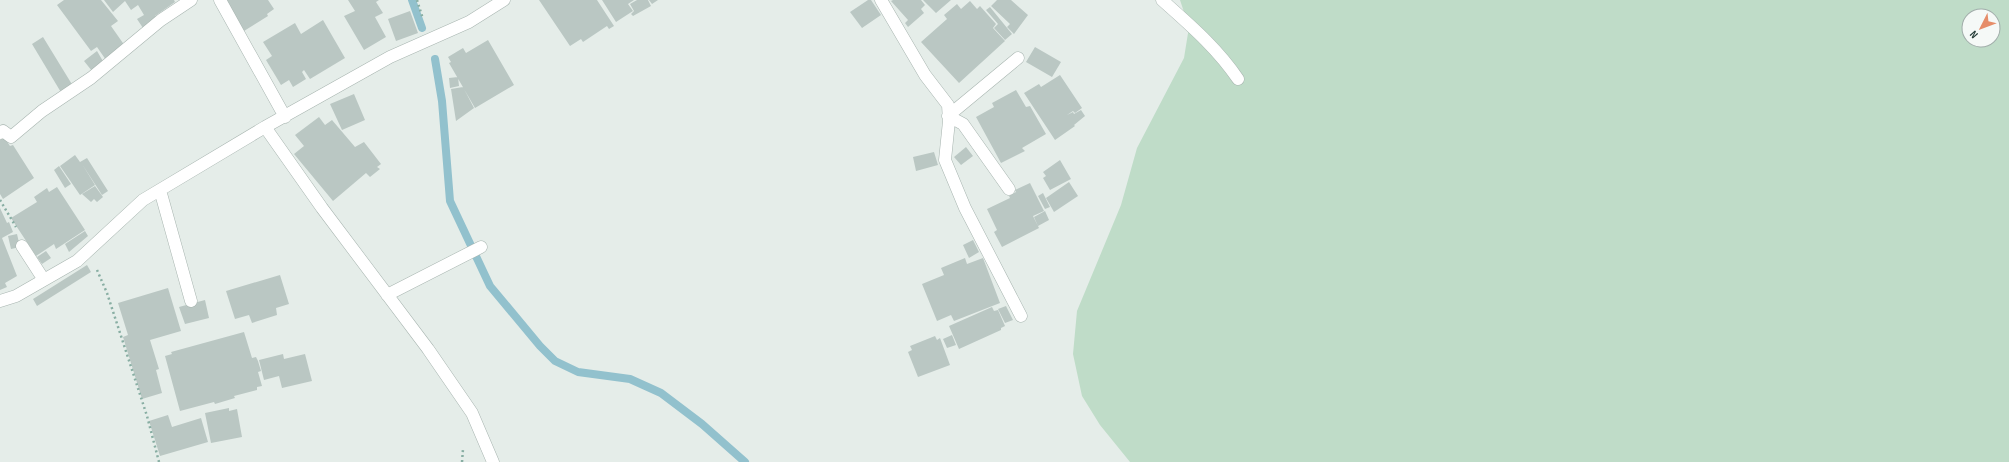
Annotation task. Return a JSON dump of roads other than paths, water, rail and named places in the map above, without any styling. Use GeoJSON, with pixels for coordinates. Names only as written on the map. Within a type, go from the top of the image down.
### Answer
{"type":"FeatureCollection","features":[{"type":"Feature","properties":{"kind":"street"},"geometry":{"type":"LineString","coordinates":[[0,133],[3,131],[11,137],[42,111],[91,78],[161,20],[191,0]]}},
{"type":"Feature","properties":{"kind":"street"},"geometry":{"type":"LineString","coordinates":[[220,0],[285,117]]}},
{"type":"Feature","properties":{"kind":"street"},"geometry":{"type":"LineString","coordinates":[[0,301],[16,296],[77,261],[143,200],[265,127],[390,57],[468,22],[504,0]]}},
{"type":"Feature","properties":{"kind":"street"},"geometry":{"type":"LineString","coordinates":[[881,0],[925,75],[948,105],[945,160],[965,208],[1021,316]]}},
{"type":"Feature","properties":{"kind":"street"},"geometry":{"type":"LineString","coordinates":[[1162,0],[1202,35],[1228,65],[1238,80]]}},
{"type":"Feature","properties":{"kind":"street"},"geometry":{"type":"LineString","coordinates":[[948,116],[1018,58]]}},
{"type":"Feature","properties":{"kind":"street"},"geometry":{"type":"LineString","coordinates":[[948,116],[963,124],[1009,189]]}},
{"type":"Feature","properties":{"kind":"street"},"geometry":{"type":"LineString","coordinates":[[265,127],[326,214],[387,295],[472,413],[493,462]]}},
{"type":"Feature","properties":{"kind":"street"},"geometry":{"type":"LineString","coordinates":[[160,190],[191,301]]}},
{"type":"Feature","properties":{"kind":"street"},"geometry":{"type":"LineString","coordinates":[[22,246],[44,280]]}},
{"type":"Feature","properties":{"kind":"street"},"geometry":{"type":"LineString","coordinates":[[387,295],[481,247]]}},
{"type":"Feature","properties":{"kind":"waterway"},"geometry":{"type":"LineString","coordinates":[[412,0],[422,28]]}},
{"type":"Feature","properties":{"kind":"waterway"},"geometry":{"type":"LineString","coordinates":[[435,59],[442,101],[450,201],[490,286],[540,346],[555,361],[578,372],[630,379],[661,393],[702,424],[745,462]]}}]}
